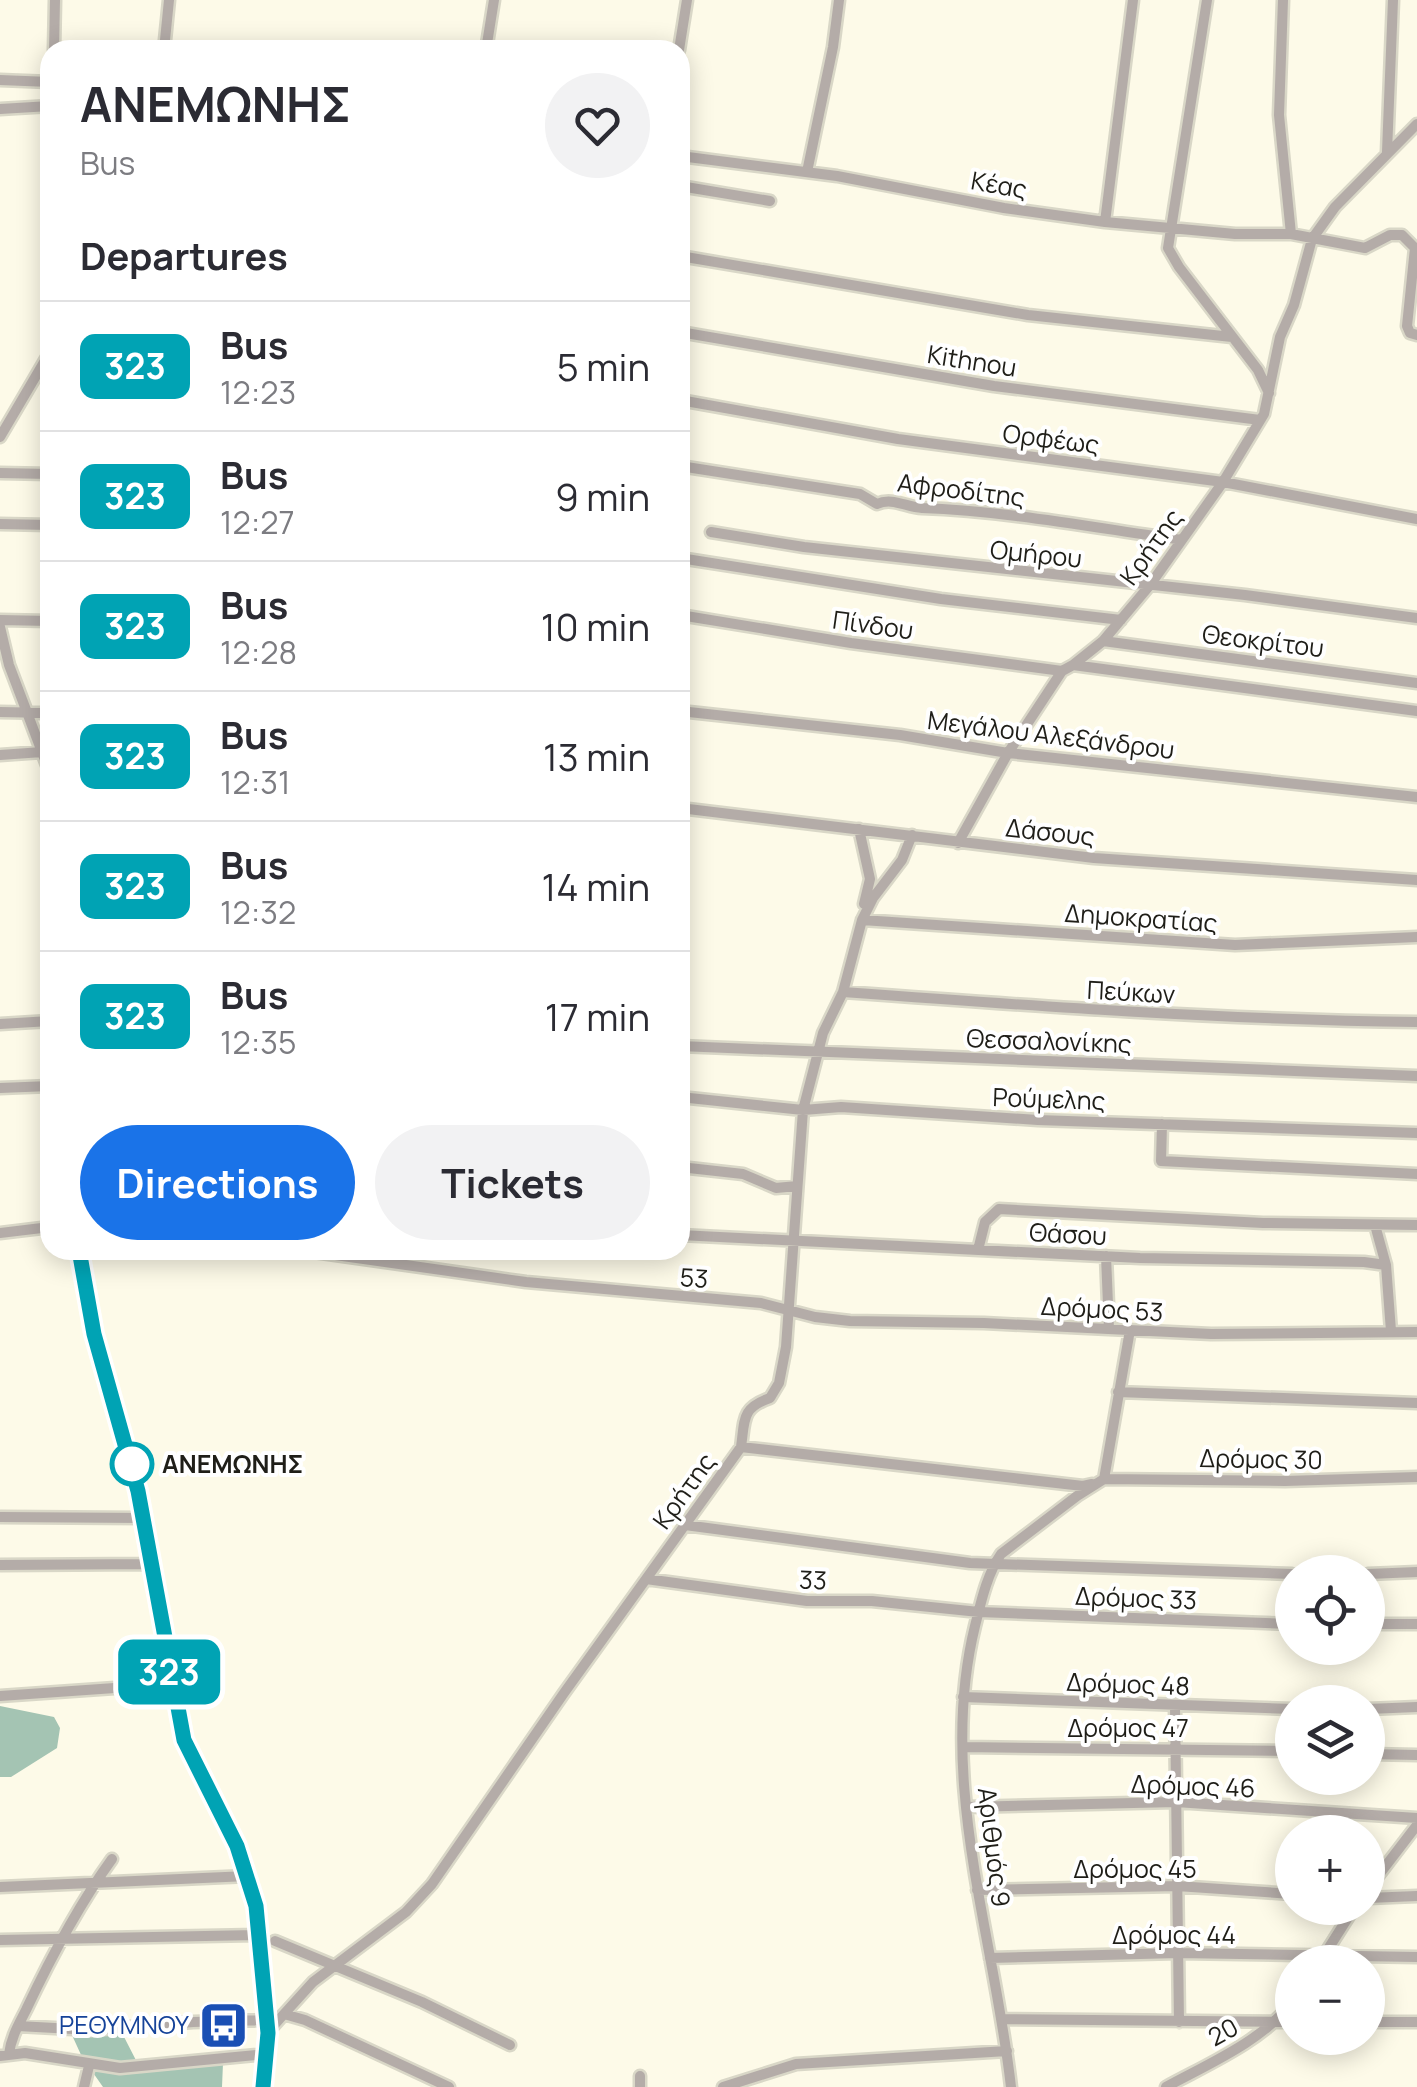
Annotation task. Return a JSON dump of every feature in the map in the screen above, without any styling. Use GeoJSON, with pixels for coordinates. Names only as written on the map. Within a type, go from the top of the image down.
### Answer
{"type":"FeatureCollection","features":[{"type":"Feature","properties":{"kind":"street"},"geometry":{"type":"LineString","coordinates":[[54,0],[54,40]]}},
{"type":"Feature","properties":{"kind":"street"},"geometry":{"type":"LineString","coordinates":[[165,40],[170,0]]}},
{"type":"Feature","properties":{"kind":"street"},"geometry":{"type":"LineString","coordinates":[[488,40],[494,0]]}},
{"type":"Feature","properties":{"kind":"street"},"geometry":{"type":"LineString","coordinates":[[681,40],[688,0]]}},
{"type":"Feature","properties":{"kind":"street"},"geometry":{"type":"LineString","coordinates":[[807,172],[839,0]]}},
{"type":"Feature","properties":{"kind":"street"},"geometry":{"type":"LineString","coordinates":[[1105,222],[1132,0]]}},
{"type":"Feature","properties":{"kind":"street"},"geometry":{"type":"LineString","coordinates":[[1207,0],[1168,238],[1171,256],[1258,370],[1270,394]]}},
{"type":"Feature","properties":{"kind":"street"},"geometry":{"type":"LineString","coordinates":[[1283,0],[1279,115],[1291,234]]}},
{"type":"Feature","properties":{"kind":"street"},"geometry":{"type":"LineString","coordinates":[[1387,152],[1393,0]]}},
{"type":"Feature","properties":{"kind":"street"},"geometry":{"type":"LineString","coordinates":[[0,80],[40,82]]}},
{"type":"Feature","properties":{"kind":"street"},"geometry":{"type":"LineString","coordinates":[[0,109],[40,107]]}},
{"type":"Feature","properties":{"kind":"street"},"geometry":{"type":"LineString","coordinates":[[1312,239],[1387,152],[1417,124]]}},
{"type":"Feature","properties":{"kind":"street","name":"Κέας"},"geometry":{"type":"LineString","coordinates":[[690,157],[807,172],[1105,222],[1291,234],[1365,248],[1390,235],[1402,235],[1415,248],[1416,279]]}},
{"type":"Feature","properties":{"kind":"street"},"geometry":{"type":"LineString","coordinates":[[690,188],[770,201]]}},
{"type":"Feature","properties":{"kind":"street","name":"Κρήτης"},"geometry":{"type":"LineString","coordinates":[[1062,671],[1103,640],[1150,585],[1260,420],[1270,394],[1280,338],[1294,305],[1312,239]]}},
{"type":"Feature","properties":{"kind":"street"},"geometry":{"type":"LineString","coordinates":[[690,258],[1028,314],[1232,337]]}},
{"type":"Feature","properties":{"kind":"street"},"geometry":{"type":"LineString","coordinates":[[1416,279],[1407,326],[1408,332],[1417,335]]}},
{"type":"Feature","properties":{"kind":"street","name":"Κithnou"},"geometry":{"type":"LineString","coordinates":[[690,334],[994,386],[1260,420]]}},
{"type":"Feature","properties":{"kind":"street"},"geometry":{"type":"LineString","coordinates":[[0,436],[40,369]]}},
{"type":"Feature","properties":{"kind":"street","name":"Ορφέως"},"geometry":{"type":"LineString","coordinates":[[690,402],[898,438],[1222,482],[1417,519]]}},
{"type":"Feature","properties":{"kind":"street","name":"Αφροδίτης"},"geometry":{"type":"LineString","coordinates":[[690,468],[860,494],[877,504],[890,501],[919,508],[964,510],[1182,540]]}},
{"type":"Feature","properties":{"kind":"street"},"geometry":{"type":"LineString","coordinates":[[0,473],[40,474]]}},
{"type":"Feature","properties":{"kind":"street"},"geometry":{"type":"LineString","coordinates":[[0,524],[40,525]]}},
{"type":"Feature","properties":{"kind":"street","name":"Ομήρου"},"geometry":{"type":"LineString","coordinates":[[712,532],[970,567],[1417,618]]}},
{"type":"Feature","properties":{"kind":"street"},"geometry":{"type":"LineString","coordinates":[[690,560],[1121,620]]}},
{"type":"Feature","properties":{"kind":"street","name":"Πίνδου"},"geometry":{"type":"LineString","coordinates":[[690,618],[1062,671]]}},
{"type":"Feature","properties":{"kind":"street"},"geometry":{"type":"LineString","coordinates":[[0,620],[40,621]]}},
{"type":"Feature","properties":{"kind":"street"},"geometry":{"type":"LineString","coordinates":[[0,627],[4,665],[40,747]]}},
{"type":"Feature","properties":{"kind":"street","name":"Θεοκρίτου"},"geometry":{"type":"LineString","coordinates":[[1103,640],[1417,683]]}},
{"type":"Feature","properties":{"kind":"street"},"geometry":{"type":"LineString","coordinates":[[1074,665],[1417,711]]}},
{"type":"Feature","properties":{"kind":"street"},"geometry":{"type":"LineString","coordinates":[[958,842],[1008,753],[1062,671]]}},
{"type":"Feature","properties":{"kind":"street"},"geometry":{"type":"LineString","coordinates":[[0,712],[40,712]]}},
{"type":"Feature","properties":{"kind":"street","name":"Μεγάλου Αλεξάνδρου"},"geometry":{"type":"LineString","coordinates":[[690,712],[900,735],[1008,753],[1417,797]]}},
{"type":"Feature","properties":{"kind":"street"},"geometry":{"type":"LineString","coordinates":[[0,754],[40,752]]}},
{"type":"Feature","properties":{"kind":"street","name":"Δάσους"},"geometry":{"type":"LineString","coordinates":[[690,809],[1094,858],[1417,880]]}},
{"type":"Feature","properties":{"kind":"street"},"geometry":{"type":"LineString","coordinates":[[859,829],[870,879],[862,920]]}},
{"type":"Feature","properties":{"kind":"street","name":"Κρήτης"},"geometry":{"type":"LineString","coordinates":[[268,2033],[334,1963],[406,1912],[432,1884],[741,1447],[745,1415],[753,1404],[770,1398],[779,1383],[786,1347],[804,1110],[817,1054],[843,992],[862,920],[872,898],[902,860],[912,835]]}},
{"type":"Feature","properties":{"kind":"street","name":"Δημοκρατίας"},"geometry":{"type":"LineString","coordinates":[[862,920],[1235,945],[1417,937]]}},
{"type":"Feature","properties":{"kind":"street","name":"Πεύκων"},"geometry":{"type":"LineString","coordinates":[[843,992],[1088,1010],[1417,1022]]}},
{"type":"Feature","properties":{"kind":"street"},"geometry":{"type":"LineString","coordinates":[[0,1024],[40,1022]]}},
{"type":"Feature","properties":{"kind":"street","name":"Θεσσαλονίκης"},"geometry":{"type":"LineString","coordinates":[[690,1047],[1417,1076]]}},
{"type":"Feature","properties":{"kind":"street"},"geometry":{"type":"LineString","coordinates":[[0,1088],[40,1086]]}},
{"type":"Feature","properties":{"kind":"street","name":"Ρούμελης"},"geometry":{"type":"LineString","coordinates":[[690,1098],[804,1110],[841,1108],[1038,1120],[1417,1133]]}},
{"type":"Feature","properties":{"kind":"street"},"geometry":{"type":"LineString","coordinates":[[1162,1124],[1161,1161],[1417,1174]]}},
{"type":"Feature","properties":{"kind":"street"},"geometry":{"type":"LineString","coordinates":[[690,1167],[743,1174],[776,1188],[797,1186]]}},
{"type":"Feature","properties":{"kind":"street"},"geometry":{"type":"LineString","coordinates":[[978,1250],[985,1222],[999,1209],[1417,1225]]}},
{"type":"Feature","properties":{"kind":"street"},"geometry":{"type":"LineString","coordinates":[[1375,1225],[1386,1265],[1391,1331]]}},
{"type":"Feature","properties":{"kind":"street"},"geometry":{"type":"LineString","coordinates":[[0,1233],[40,1228]]}},
{"type":"Feature","properties":{"kind":"street","name":"Θάσου"},"geometry":{"type":"LineString","coordinates":[[690,1235],[1106,1256],[1386,1265]]}},
{"type":"Feature","properties":{"kind":"street"},"geometry":{"type":"LineString","coordinates":[[1106,1256],[1109,1329]]}},
{"type":"Feature","properties":{"kind":"street"},"geometry":{"type":"LineString","coordinates":[[82,1260],[94,1334],[128,1450],[172,1684],[191,1759],[248,1876],[260,1934],[268,2033],[263,2087]]}},
{"type":"Feature","properties":{"kind":"street","name":"53"},"geometry":{"type":"LineString","coordinates":[[371,1260],[526,1282],[788,1307]]}},
{"type":"Feature","properties":{"kind":"street","name":"Δρόμος 53"},"geometry":{"type":"LineString","coordinates":[[788,1307],[815,1317],[850,1321],[1210,1334],[1417,1332]]}},
{"type":"Feature","properties":{"kind":"street"},"geometry":{"type":"LineString","coordinates":[[994,1563],[1066,1504],[1101,1481],[1130,1330]]}},
{"type":"Feature","properties":{"kind":"street"},"geometry":{"type":"LineString","coordinates":[[1118,1392],[1417,1403]]}},
{"type":"Feature","properties":{"kind":"street","name":"Δρόμος 30"},"geometry":{"type":"LineString","coordinates":[[741,1447],[1083,1486],[1101,1481],[1417,1477]]}},
{"type":"Feature","properties":{"kind":"street"},"geometry":{"type":"LineString","coordinates":[[0,1517],[142,1518]]}},
{"type":"Feature","properties":{"kind":"street"},"geometry":{"type":"LineString","coordinates":[[685,1525],[994,1563],[1275,1573]]}},
{"type":"Feature","properties":{"kind":"street","name":"Αριθμός 9"},"geometry":{"type":"LineString","coordinates":[[994,1563],[979,1612],[963,1696],[962,1747],[977,1890],[1003,2019],[1011,2087]]}},
{"type":"Feature","properties":{"kind":"street"},"geometry":{"type":"LineString","coordinates":[[0,1564],[149,1564]]}},
{"type":"Feature","properties":{"kind":"street"},"geometry":{"type":"LineString","coordinates":[[1385,1573],[1417,1572]]}},
{"type":"Feature","properties":{"kind":"street","name":"33"},"geometry":{"type":"LineString","coordinates":[[646,1578],[806,1601],[872,1601],[979,1612]]}},
{"type":"Feature","properties":{"kind":"street","name":"Δρόμος 33"},"geometry":{"type":"LineString","coordinates":[[979,1612],[1275,1623]]}},
{"type":"Feature","properties":{"kind":"street"},"geometry":{"type":"LineString","coordinates":[[1385,1624],[1417,1624]]}},
{"type":"Feature","properties":{"kind":"street"},"geometry":{"type":"LineString","coordinates":[[0,1696],[172,1684]]}},
{"type":"Feature","properties":{"kind":"street","name":"Δρόμος 48"},"geometry":{"type":"LineString","coordinates":[[963,1696],[1275,1708]]}},
{"type":"Feature","properties":{"kind":"street"},"geometry":{"type":"LineString","coordinates":[[1175,1706],[1179,2022]]}},
{"type":"Feature","properties":{"kind":"street"},"geometry":{"type":"LineString","coordinates":[[1385,1708],[1417,1707]]}},
{"type":"Feature","properties":{"kind":"street","name":"Δρόμος 47"},"geometry":{"type":"LineString","coordinates":[[962,1747],[1275,1751]]}},
{"type":"Feature","properties":{"kind":"street"},"geometry":{"type":"LineString","coordinates":[[1385,1754],[1417,1755]]}},
{"type":"Feature","properties":{"kind":"street","name":"Δρόμος 46"},"geometry":{"type":"LineString","coordinates":[[967,1806],[1176,1802],[1417,1821]]}},
{"type":"Feature","properties":{"kind":"street"},"geometry":{"type":"LineString","coordinates":[[1385,1865],[1417,1821]]}},
{"type":"Feature","properties":{"kind":"street"},"geometry":{"type":"LineString","coordinates":[[112,1859],[61,1940],[4,2055],[120,2068],[267,2054]]}},
{"type":"Feature","properties":{"kind":"street"},"geometry":{"type":"LineString","coordinates":[[0,1887],[248,1876]]}},
{"type":"Feature","properties":{"kind":"street","name":"Δρόμος 45"},"geometry":{"type":"LineString","coordinates":[[977,1890],[1177,1886],[1275,1893]]}},
{"type":"Feature","properties":{"kind":"street"},"geometry":{"type":"LineString","coordinates":[[1385,1897],[1417,1896]]}},
{"type":"Feature","properties":{"kind":"street"},"geometry":{"type":"LineString","coordinates":[[0,1940],[260,1934]]}},
{"type":"Feature","properties":{"kind":"street"},"geometry":{"type":"LineString","coordinates":[[275,1941],[334,1963],[510,2045]]}},
{"type":"Feature","properties":{"kind":"street","name":"Δρόμος 44"},"geometry":{"type":"LineString","coordinates":[[990,1958],[1178,1953],[1275,1957]]}},
{"type":"Feature","properties":{"kind":"street","name":"Δρόμος 44"},"geometry":{"type":"LineString","coordinates":[[1385,1958],[1417,1957]]}},
{"type":"Feature","properties":{"kind":"street"},"geometry":{"type":"LineString","coordinates":[[284,2014],[450,2087]]}},
{"type":"Feature","properties":{"kind":"street"},"geometry":{"type":"LineString","coordinates":[[1003,2019],[1275,2022]]}},
{"type":"Feature","properties":{"kind":"street"},"geometry":{"type":"LineString","coordinates":[[18,2026],[91,2030],[267,2020]]}},
{"type":"Feature","properties":{"kind":"street"},"geometry":{"type":"LineString","coordinates":[[1385,2022],[1417,2022]]}},
{"type":"Feature","properties":{"kind":"street","name":"20"},"geometry":{"type":"LineString","coordinates":[[1166,2087],[1275,2023]]}},
{"type":"Feature","properties":{"kind":"street"},"geometry":{"type":"LineString","coordinates":[[723,2087],[796,2064],[1007,2052]]}},
{"type":"Feature","properties":{"kind":"street"},"geometry":{"type":"LineString","coordinates":[[84,2087],[89,2066]]}},
{"type":"Feature","properties":{"kind":"green space"},"geometry":{"type":"Polygon","coordinates":[[[0,1706],[54,1717],[60,1728],[57,1748],[11,1777],[0,1777],[0,1706]]]}},
{"type":"Feature","properties":{"kind":"green space"},"geometry":{"type":"Polygon","coordinates":[[[71,2033],[122,2033],[141,2070],[223,2063],[222,2087],[103,2087],[71,2033]]]}},
{"type":"Feature","properties":{"kind":"bus line","name":"323"},"geometry":{"type":"LineString","coordinates":[[80,1260],[94,1334],[138,1491],[184,1740],[237,1846],[256,1906],[268,2033],[263,2087]]}},
{"type":"Feature","properties":{"kind":"place","name":"ΑΝΕΜΩΝΗΣ"},"geometry":{"type":"Point","coordinates":[132,1464]}},
{"type":"Feature","properties":{"kind":"place","name":"ΡΕΘΥΜΝΟΥ"},"geometry":{"type":"Point","coordinates":[224,2025]}}]}
